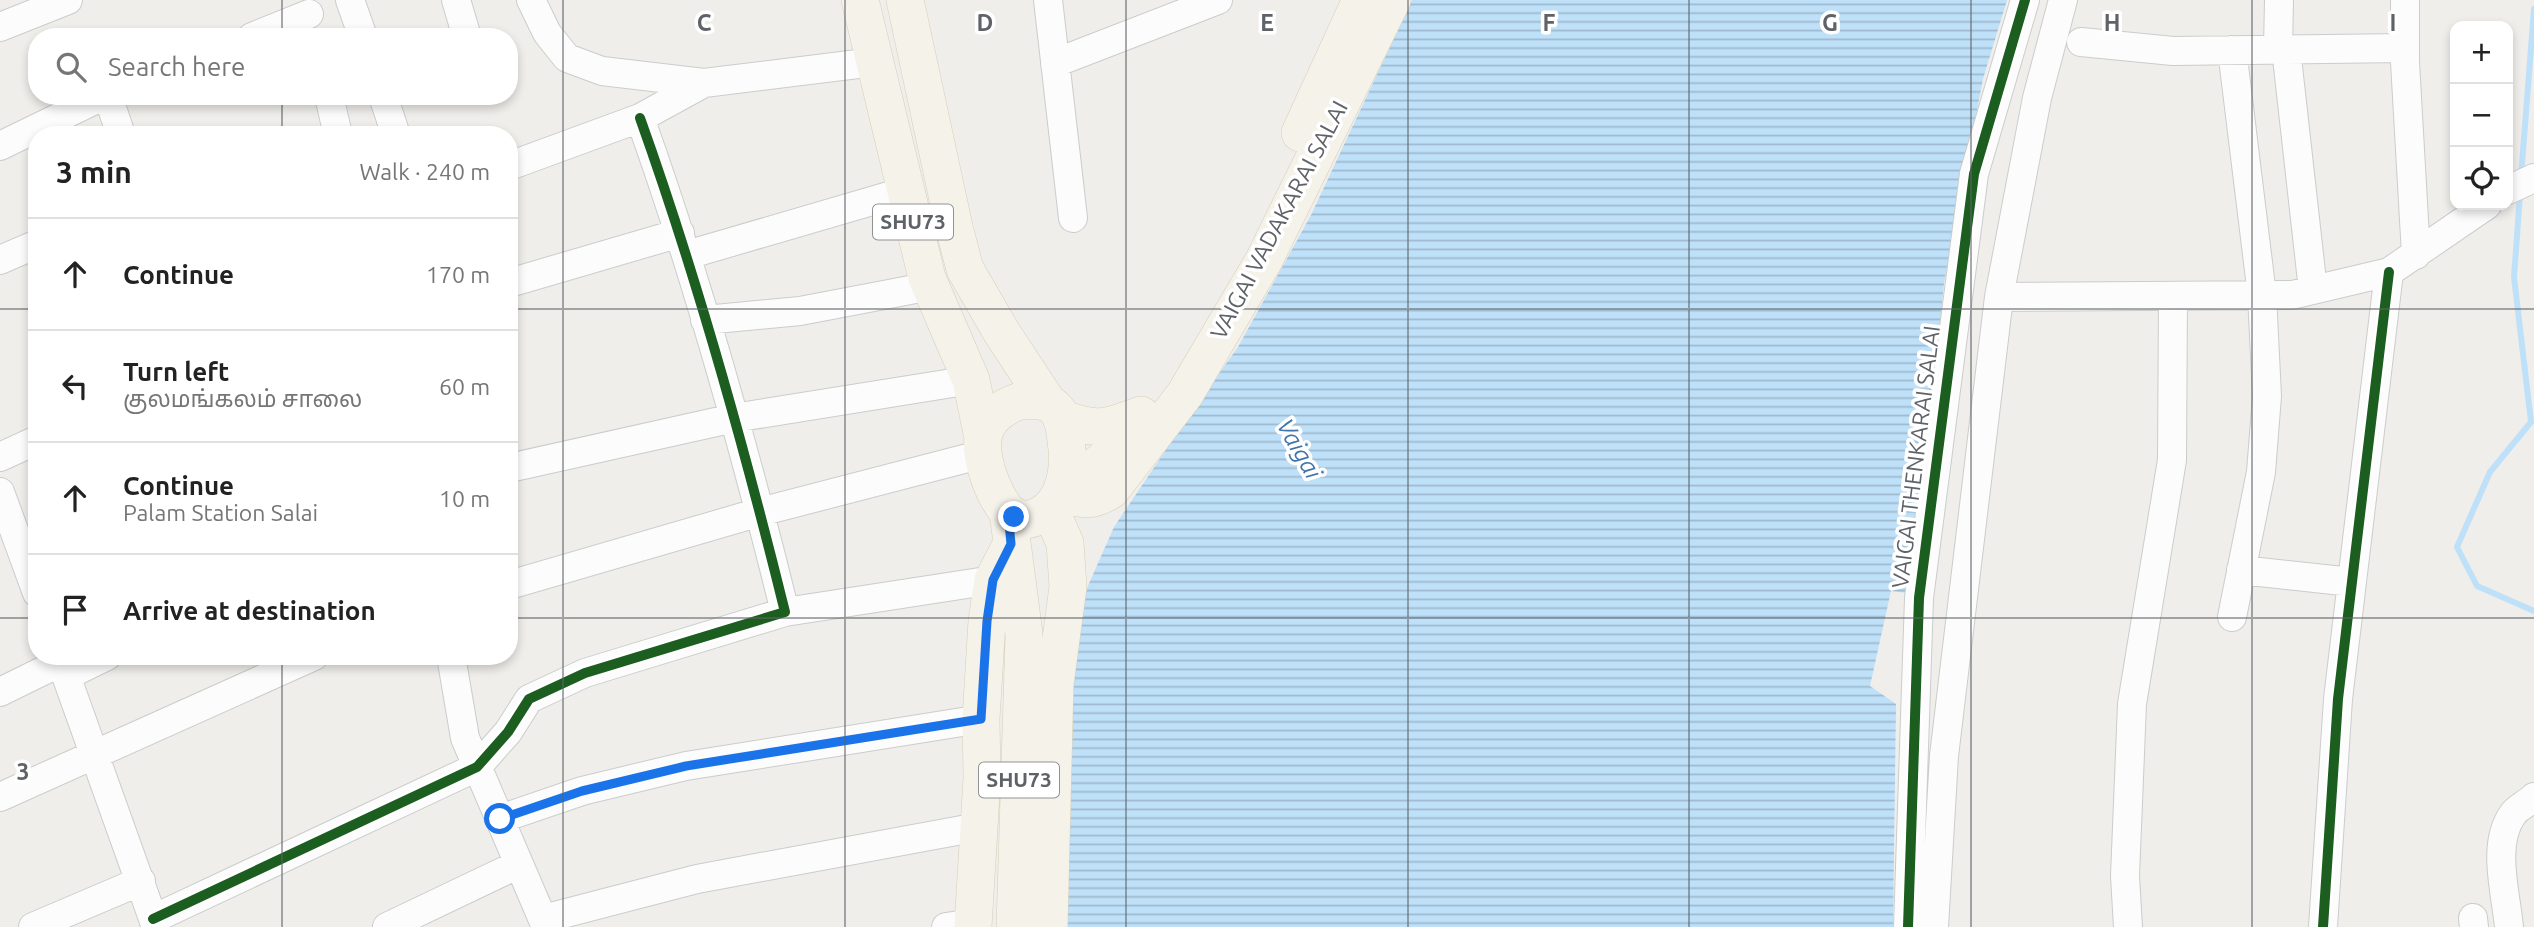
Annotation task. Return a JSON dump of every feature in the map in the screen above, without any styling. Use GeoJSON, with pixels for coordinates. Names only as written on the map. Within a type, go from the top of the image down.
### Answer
{"type":"FeatureCollection","features":[{"type":"Feature","properties":{"kind":"main road","name":"SHU73"},"geometry":{"type":"LineString","coordinates":[[860,0],[931,286],[971,380],[983,446],[1009,528],[1024,634],[1015,927]]}},
{"type":"Feature","properties":{"kind":"main road","name":"SHU73"},"geometry":{"type":"LineString","coordinates":[[905,0],[965,269],[1002,333],[1054,411],[1068,451],[1024,634]]}},
{"type":"Feature","properties":{"kind":"main road","name":"VAIGAI VADAKARAI SALAI"},"geometry":{"type":"LineString","coordinates":[[1009,528],[1020,519],[1034,519],[1101,464],[1169,381],[1249,245],[1361,0]]}},
{"type":"Feature","properties":{"kind":"main road","name":"VAIGAI VADAKARAI SALAI"},"geometry":{"type":"LineString","coordinates":[[1068,587],[1107,493],[1185,394],[1264,260],[1392,0]]}},
{"type":"Feature","properties":{"kind":"main road"},"geometry":{"type":"LineString","coordinates":[[983,446],[992,417],[1009,404],[1029,400],[1083,426],[1098,428],[1141,415]]}},
{"type":"Feature","properties":{"kind":"main road"},"geometry":{"type":"LineString","coordinates":[[1049,927],[1055,684],[1068,587],[1058,499],[1097,499],[1107,493]]}},
{"type":"Feature","properties":{"kind":"main road"},"geometry":{"type":"LineString","coordinates":[[964,926],[982,778],[981,719],[987,621],[993,580],[1009,528]]}},
{"type":"Feature","properties":{"kind":"street"},"geometry":{"type":"LineString","coordinates":[[0,27],[68,0]]}},
{"type":"Feature","properties":{"kind":"street"},"geometry":{"type":"LineString","coordinates":[[351,0],[360,28]]}},
{"type":"Feature","properties":{"kind":"street"},"geometry":{"type":"LineString","coordinates":[[456,0],[464,28]]}},
{"type":"Feature","properties":{"kind":"street"},"geometry":{"type":"LineString","coordinates":[[531,0],[547,33],[567,58],[602,71],[704,83],[874,62]]}},
{"type":"Feature","properties":{"kind":"street"},"geometry":{"type":"LineString","coordinates":[[1048,0],[1073,218]]}},
{"type":"Feature","properties":{"kind":"street"},"geometry":{"type":"LineString","coordinates":[[1055,63],[1217,0]]}},
{"type":"Feature","properties":{"kind":"street","name":"VAIGAI THENKARAI SALAI"},"geometry":{"type":"LineString","coordinates":[[1908,927],[1919,598],[1974,174],[2025,0]]}},
{"type":"Feature","properties":{"kind":"street"},"geometry":{"type":"LineString","coordinates":[[1934,927],[1944,756],[1999,297],[2037,98],[2063,0]]}},
{"type":"Feature","properties":{"kind":"street"},"geometry":{"type":"LineString","coordinates":[[2279,0],[2282,50],[2313,290]]}},
{"type":"Feature","properties":{"kind":"street"},"geometry":{"type":"LineString","coordinates":[[2405,0],[2416,255]]}},
{"type":"Feature","properties":{"kind":"street"},"geometry":{"type":"LineString","coordinates":[[278,28],[310,17]]}},
{"type":"Feature","properties":{"kind":"street"},"geometry":{"type":"LineString","coordinates":[[2081,42],[2173,51],[2405,48]]}},
{"type":"Feature","properties":{"kind":"street"},"geometry":{"type":"LineString","coordinates":[[2232,50],[2262,295],[2267,396],[2261,472],[2232,617]]}},
{"type":"Feature","properties":{"kind":"street"},"geometry":{"type":"LineString","coordinates":[[518,163],[640,118],[704,83]]}},
{"type":"Feature","properties":{"kind":"street"},"geometry":{"type":"LineString","coordinates":[[41,126],[84,105]]}},
{"type":"Feature","properties":{"kind":"street"},"geometry":{"type":"LineString","coordinates":[[111,105],[118,126]]}},
{"type":"Feature","properties":{"kind":"street"},"geometry":{"type":"LineString","coordinates":[[329,105],[329,126]]}},
{"type":"Feature","properties":{"kind":"street"},"geometry":{"type":"LineString","coordinates":[[386,105],[393,126]]}},
{"type":"Feature","properties":{"kind":"street"},"geometry":{"type":"LineString","coordinates":[[640,118],[683,244],[734,418],[785,612]]}},
{"type":"Feature","properties":{"kind":"street"},"geometry":{"type":"LineString","coordinates":[[0,146],[28,132]]}},
{"type":"Feature","properties":{"kind":"street"},"geometry":{"type":"LineString","coordinates":[[518,281],[906,191]]}},
{"type":"Feature","properties":{"kind":"street"},"geometry":{"type":"LineString","coordinates":[[1999,297],[2292,295],[2389,272],[2480,210]]}},
{"type":"Feature","properties":{"kind":"street"},"geometry":{"type":"LineString","coordinates":[[0,260],[28,248]]}},
{"type":"Feature","properties":{"kind":"street"},"geometry":{"type":"LineString","coordinates":[[2323,927],[2338,699],[2389,272]]}},
{"type":"Feature","properties":{"kind":"street"},"geometry":{"type":"LineString","coordinates":[[705,320],[800,311],[931,286]]}},
{"type":"Feature","properties":{"kind":"street"},"geometry":{"type":"LineString","coordinates":[[2128,927],[2125,876],[2132,705],[2172,460],[2173,297]]}},
{"type":"Feature","properties":{"kind":"street"},"geometry":{"type":"LineString","coordinates":[[518,466],[734,418],[971,380]]}},
{"type":"Feature","properties":{"kind":"street"},"geometry":{"type":"LineString","coordinates":[[0,457],[28,444]]}},
{"type":"Feature","properties":{"kind":"street"},"geometry":{"type":"LineString","coordinates":[[518,582],[983,446]]}},
{"type":"Feature","properties":{"kind":"street"},"geometry":{"type":"LineString","coordinates":[[0,492],[28,570]]}},
{"type":"Feature","properties":{"kind":"street"},"geometry":{"type":"LineString","coordinates":[[2241,570],[2352,582]]}},
{"type":"Feature","properties":{"kind":"street"},"geometry":{"type":"LineString","coordinates":[[0,692],[62,665],[155,923],[477,766],[508,732],[529,699],[585,673],[785,612],[993,580]]}},
{"type":"Feature","properties":{"kind":"street"},"geometry":{"type":"LineString","coordinates":[[0,797],[294,665]]}},
{"type":"Feature","properties":{"kind":"street"},"geometry":{"type":"LineString","coordinates":[[453,665],[465,738],[544,923],[697,879],[978,827]]}},
{"type":"Feature","properties":{"kind":"street"},"geometry":{"type":"LineString","coordinates":[[500,819],[582,791],[686,766],[981,719]]}},
{"type":"Feature","properties":{"kind":"street"},"geometry":{"type":"LineString","coordinates":[[2509,927],[2501,853],[2505,831],[2517,809],[2534,797]]}},
{"type":"Feature","properties":{"kind":"street"},"geometry":{"type":"LineString","coordinates":[[387,927],[519,864]]}},
{"type":"Feature","properties":{"kind":"street"},"geometry":{"type":"LineString","coordinates":[[33,927],[141,881]]}},
{"type":"Feature","properties":{"kind":"water","name":"Vaigai"},"geometry":{"type":"Polygon","coordinates":[[[1412,0],[2007,0],[1983,79],[1944,283],[1932,409],[1907,593],[1891,591],[1870,686],[1896,704],[1893,927],[1060,927],[1072,670],[1087,588],[1114,527],[1238,347],[1311,215],[1412,0]]]}},
{"type":"Feature","properties":{"kind":"waterway"},"geometry":{"type":"LineString","coordinates":[[2521,177],[2534,9]]}},
{"type":"Feature","properties":{"kind":"waterway"},"geometry":{"type":"LineString","coordinates":[[2520,195],[2514,277],[2531,422],[2490,472],[2457,547],[2477,586],[2534,611]]}},
{"type":"Feature","properties":{"kind":"cycle path"},"geometry":{"type":"LineString","coordinates":[[1908,927],[1919,598],[1974,174],[2025,0]]}},
{"type":"Feature","properties":{"kind":"cycle path"},"geometry":{"type":"LineString","coordinates":[[153,919],[477,767],[508,732],[529,699],[585,673],[785,612],[719,363],[640,118]]}},
{"type":"Feature","properties":{"kind":"cycle path"},"geometry":{"type":"LineString","coordinates":[[2323,927],[2338,699],[2389,272]]}},
{"type":"Feature","properties":{"kind":"route"},"geometry":{"type":"LineString","coordinates":[[500,819],[582,791],[686,766],[981,719],[987,621],[993,580],[1011,544],[1008,512],[1014,517]]}}]}
